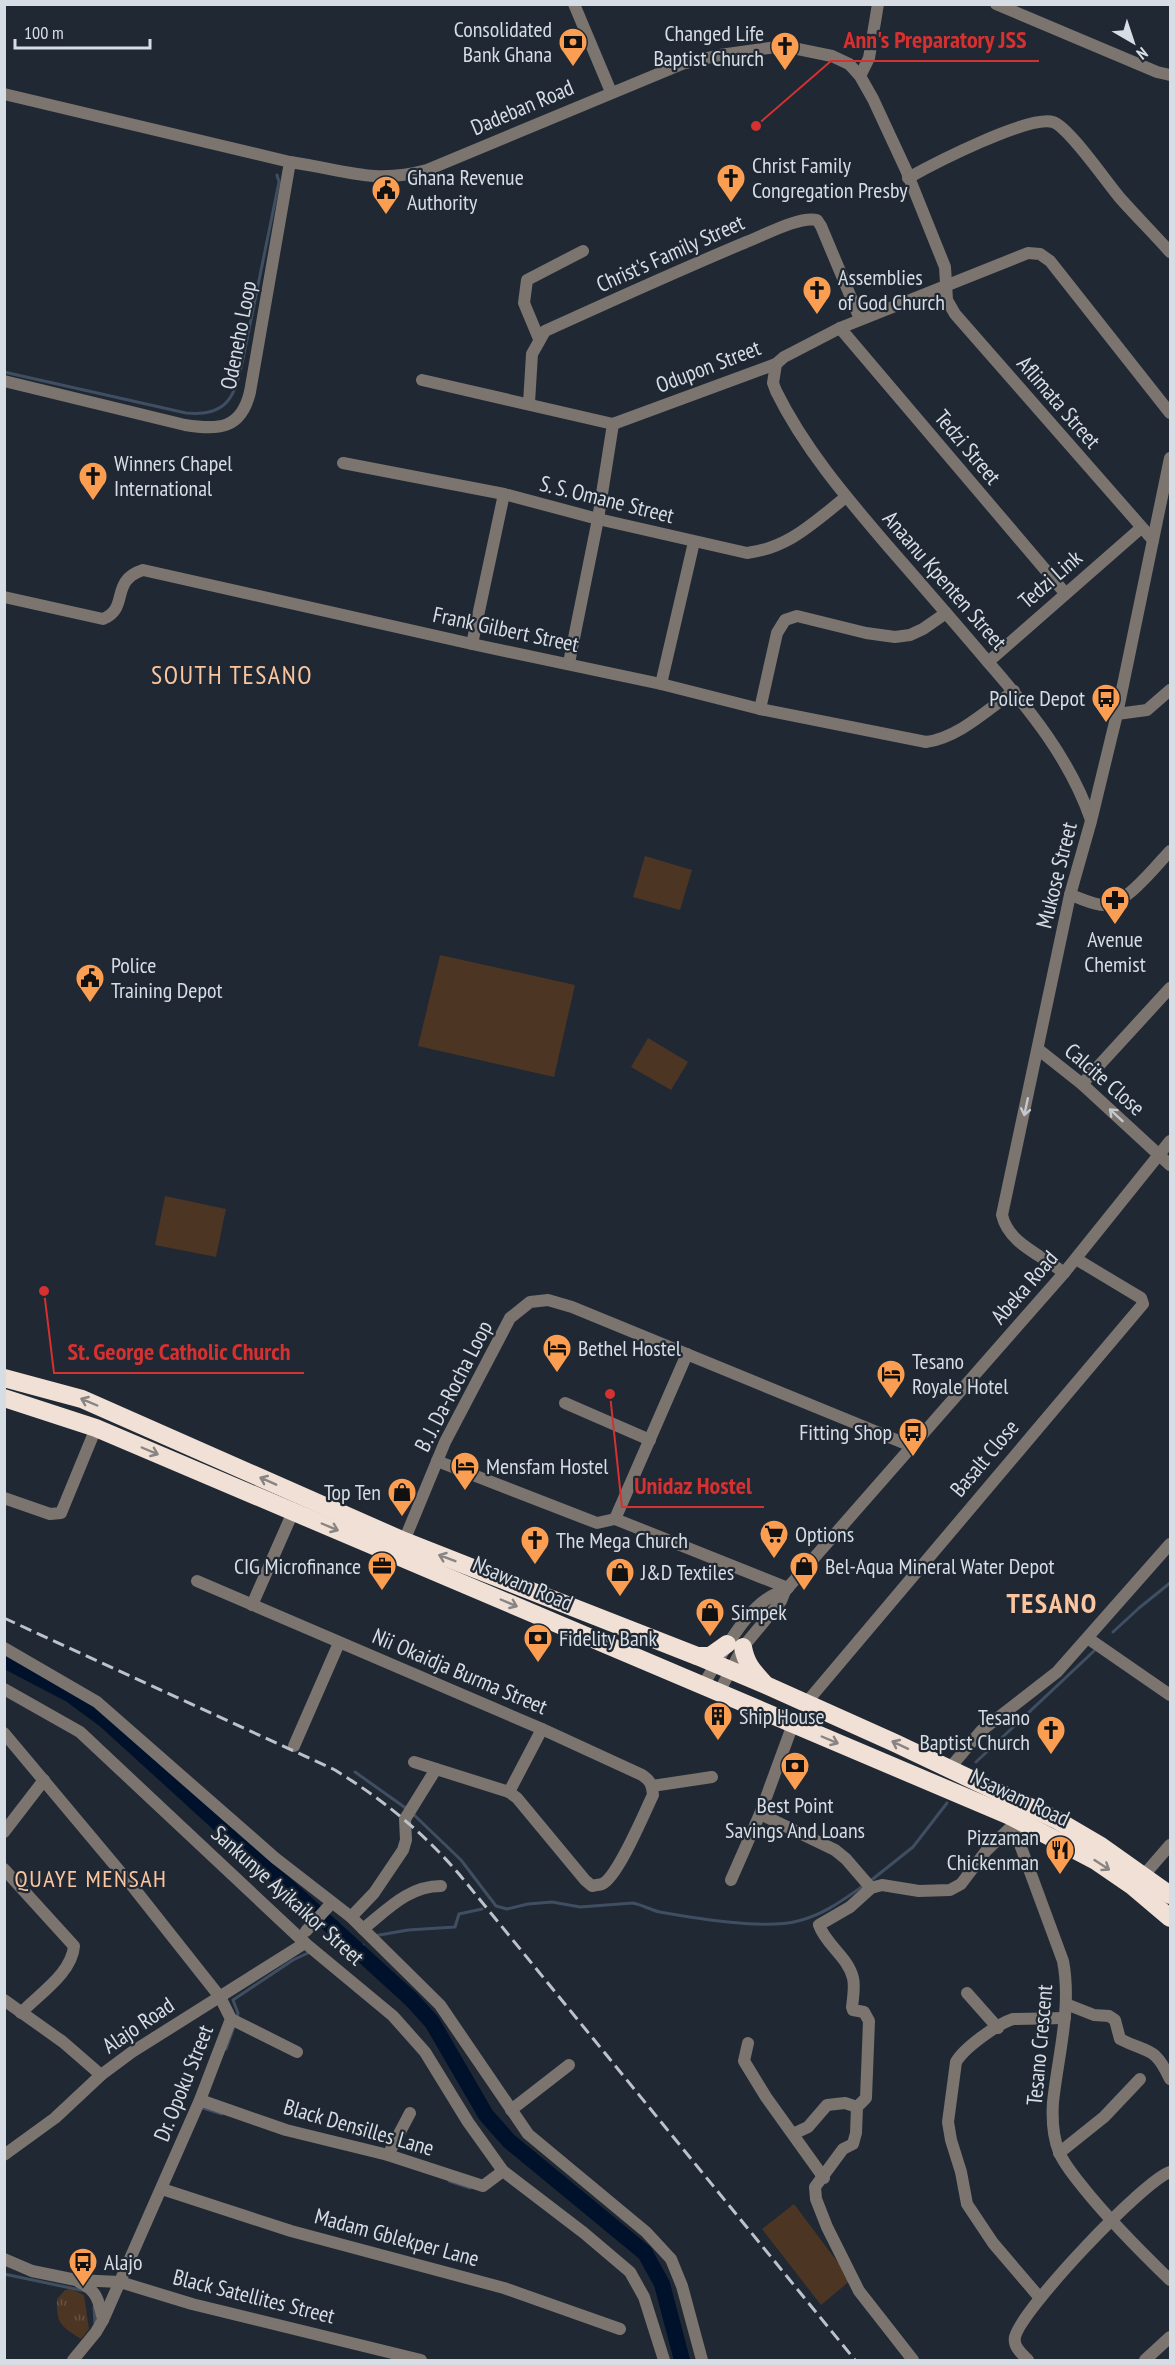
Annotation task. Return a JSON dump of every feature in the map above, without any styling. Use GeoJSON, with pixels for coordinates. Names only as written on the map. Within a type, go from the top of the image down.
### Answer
{"type":"FeatureCollection","features":[{"type":"Feature","properties":{"kind":"highway","name":"Nsawam Road"},"geometry":{"type":"LineString","coordinates":[[4,1378],[81,1399],[404,1541],[768,1686],[1055,1819],[1101,1846],[1170,1895]]}},
{"type":"Feature","properties":{"kind":"highway","name":"Nsawam Road"},"geometry":{"type":"LineString","coordinates":[[4,1398],[96,1428],[711,1688],[1012,1820],[1096,1861],[1131,1885],[1170,1918]]}},
{"type":"Feature","properties":{"kind":"highway"},"geometry":{"type":"LineString","coordinates":[[697,1656],[710,1656],[735,1646],[750,1669],[768,1686]]}},
{"type":"Feature","properties":{"kind":"street"},"geometry":{"type":"LineString","coordinates":[[574,4],[611,92]]}},
{"type":"Feature","properties":{"kind":"street"},"geometry":{"type":"LineString","coordinates":[[860,76],[868,58],[878,4]]}},
{"type":"Feature","properties":{"kind":"street"},"geometry":{"type":"LineString","coordinates":[[996,4],[1157,72],[1170,75]]}},
{"type":"Feature","properties":{"kind":"street","name":"Dadeban Road"},"geometry":{"type":"LineString","coordinates":[[4,94],[290,162],[364,177],[413,174],[611,92],[690,62],[720,55],[783,46],[832,56],[849,64],[860,76],[873,99],[908,178],[945,267],[948,286]]}},
{"type":"Feature","properties":{"kind":"street"},"geometry":{"type":"LineString","coordinates":[[908,178],[945,158],[1034,122],[1054,122],[1068,134],[1119,197],[1170,252]]}},
{"type":"Feature","properties":{"kind":"street","name":"Odeneho Loop"},"geometry":{"type":"LineString","coordinates":[[4,381],[185,425],[211,429],[226,426],[237,420],[250,392],[290,162]]}},
{"type":"Feature","properties":{"kind":"street","name":"Christ's Family Street"},"geometry":{"type":"LineString","coordinates":[[539,339],[546,331],[682,269],[787,225],[811,219],[818,220],[821,226],[860,319]]}},
{"type":"Feature","properties":{"kind":"street"},"geometry":{"type":"LineString","coordinates":[[529,404],[532,354],[539,339],[524,303],[527,280],[584,251]]}},
{"type":"Feature","properties":{"kind":"street","name":"Odupon Street"},"geometry":{"type":"LineString","coordinates":[[613,424],[776,364],[784,357],[860,319],[1028,253],[1040,254],[1050,261],[1170,413]]}},
{"type":"Feature","properties":{"kind":"street","name":"Aflimata Street"},"geometry":{"type":"LineString","coordinates":[[948,286],[947,300],[954,314],[1152,540]]}},
{"type":"Feature","properties":{"kind":"street","name":"Tedzi Street"},"geometry":{"type":"LineString","coordinates":[[840,328],[1065,594]]}},
{"type":"Feature","properties":{"kind":"street","name":"Anaanu Kpenten Street"},"geometry":{"type":"LineString","coordinates":[[776,364],[773,383],[785,410],[808,446],[846,497],[1014,692],[1050,739],[1070,771],[1091,821]]}},
{"type":"Feature","properties":{"kind":"street"},"geometry":{"type":"LineString","coordinates":[[422,380],[613,424],[598,519],[569,663]]}},
{"type":"Feature","properties":{"kind":"street","name":"Mukose Street"},"geometry":{"type":"LineString","coordinates":[[1065,1273],[1013,1237],[1005,1228],[1002,1215],[1039,1050],[1070,895],[1117,714],[1170,458]]}},
{"type":"Feature","properties":{"kind":"street","name":"S. S. Omane Street"},"geometry":{"type":"LineString","coordinates":[[343,463],[504,494],[598,519],[747,553],[766,551],[786,543],[846,497]]}},
{"type":"Feature","properties":{"kind":"street"},"geometry":{"type":"LineString","coordinates":[[472,644],[504,494]]}},
{"type":"Feature","properties":{"kind":"street","name":"Tedzi Link"},"geometry":{"type":"LineString","coordinates":[[988,662],[1141,528]]}},
{"type":"Feature","properties":{"kind":"street"},"geometry":{"type":"LineString","coordinates":[[661,684],[694,542]]}},
{"type":"Feature","properties":{"kind":"street","name":"Frank Gilbert Street"},"geometry":{"type":"LineString","coordinates":[[4,597],[103,619],[116,610],[124,581],[131,574],[143,570],[472,644],[569,663],[760,709],[926,742],[940,740],[955,732],[1014,692]]}},
{"type":"Feature","properties":{"kind":"street"},"geometry":{"type":"LineString","coordinates":[[760,709],[777,633],[785,620],[797,616],[866,633],[895,637],[910,635],[923,629],[946,613]]}},
{"type":"Feature","properties":{"kind":"street"},"geometry":{"type":"LineString","coordinates":[[1117,714],[1147,710],[1170,690]]}},
{"type":"Feature","properties":{"kind":"street"},"geometry":{"type":"LineString","coordinates":[[1070,895],[1102,905],[1118,901],[1130,892],[1170,851]]}},
{"type":"Feature","properties":{"kind":"street"},"geometry":{"type":"LineString","coordinates":[[1082,1084],[1170,987]]}},
{"type":"Feature","properties":{"kind":"street","name":"Calcite Close"},"geometry":{"type":"LineString","coordinates":[[1039,1050],[1082,1084],[1170,1165]]}},
{"type":"Feature","properties":{"kind":"street","name":"Abeka Road"},"geometry":{"type":"LineString","coordinates":[[711,1688],[760,1604],[774,1593],[786,1589],[1065,1273],[1170,1141]]}},
{"type":"Feature","properties":{"kind":"street","name":"Basalt Close"},"geometry":{"type":"LineString","coordinates":[[806,1704],[983,1491],[1143,1305],[1141,1298],[1076,1259]]}},
{"type":"Feature","properties":{"kind":"street","name":"B. J. Da-Rocha Loop"},"geometry":{"type":"LineString","coordinates":[[404,1541],[437,1461],[510,1318],[530,1302],[548,1300],[572,1307],[911,1446]]}},
{"type":"Feature","properties":{"kind":"street"},"geometry":{"type":"LineString","coordinates":[[615,1519],[687,1354]]}},
{"type":"Feature","properties":{"kind":"street"},"geometry":{"type":"LineString","coordinates":[[565,1403],[650,1440]]}},
{"type":"Feature","properties":{"kind":"street"},"geometry":{"type":"LineString","coordinates":[[4,1498],[50,1514],[60,1513],[96,1428]]}},
{"type":"Feature","properties":{"kind":"street"},"geometry":{"type":"LineString","coordinates":[[437,1461],[597,1523],[615,1519],[786,1589]]}},
{"type":"Feature","properties":{"kind":"street"},"geometry":{"type":"LineString","coordinates":[[252,1605],[293,1512]]}},
{"type":"Feature","properties":{"kind":"street"},"geometry":{"type":"LineString","coordinates":[[949,1769],[981,1731],[1096,1644],[1170,1544]]}},
{"type":"Feature","properties":{"kind":"street","name":"Nii Okaidja Burma Street"},"geometry":{"type":"LineString","coordinates":[[197,1581],[542,1729],[651,1782]]}},
{"type":"Feature","properties":{"kind":"street"},"geometry":{"type":"LineString","coordinates":[[294,1746],[339,1643]]}},
{"type":"Feature","properties":{"kind":"street"},"geometry":{"type":"LineString","coordinates":[[1096,1644],[1170,1695]]}},
{"type":"Feature","properties":{"kind":"street"},"geometry":{"type":"LineString","coordinates":[[4,1648],[98,1702],[275,1858],[351,1917],[452,2019],[528,2134],[646,2232],[671,2259],[682,2286],[702,2361]]}},
{"type":"Feature","properties":{"kind":"street","name":"Sankunye Ayikaikor Street"},"geometry":{"type":"LineString","coordinates":[[4,1689],[80,1732],[393,2016],[425,2052],[468,2122],[503,2171],[584,2233],[630,2272],[644,2297],[664,2361]]}},
{"type":"Feature","properties":{"kind":"street"},"geometry":{"type":"LineString","coordinates":[[731,1880],[760,1815],[793,1724]]}},
{"type":"Feature","properties":{"kind":"street"},"geometry":{"type":"LineString","coordinates":[[509,1792],[542,1729]]}},
{"type":"Feature","properties":{"kind":"street","name":"Dr. Opoku Street"},"geometry":{"type":"LineString","coordinates":[[4,1734],[220,1997],[231,2019],[200,2100],[103,2320],[73,2361]]}},
{"type":"Feature","properties":{"kind":"street"},"geometry":{"type":"LineString","coordinates":[[414,1762],[509,1792],[518,1798],[592,1886],[602,1884],[610,1877],[626,1851],[653,1795],[651,1782],[712,1777]]}},
{"type":"Feature","properties":{"kind":"street"},"geometry":{"type":"LineString","coordinates":[[351,1917],[374,1893],[403,1850],[406,1840],[405,1819],[436,1769]]}},
{"type":"Feature","properties":{"kind":"street"},"geometry":{"type":"LineString","coordinates":[[4,1832],[44,1780]]}},
{"type":"Feature","properties":{"kind":"street"},"geometry":{"type":"LineString","coordinates":[[760,1815],[834,1850],[846,1859],[871,1888]]}},
{"type":"Feature","properties":{"kind":"street"},"geometry":{"type":"LineString","coordinates":[[913,2361],[860,2291],[827,2227],[816,2199],[815,2187],[824,2178],[843,2149],[853,2144],[856,2133],[857,2107],[866,2098],[869,2020],[868,2015],[852,2007],[853,1977],[843,1959],[822,1933],[819,1924],[850,1907],[871,1888],[882,1885],[919,1892],[950,1890],[961,1884],[1012,1820]]}},
{"type":"Feature","properties":{"kind":"street","name":"Tesano Crescent"},"geometry":{"type":"LineString","coordinates":[[1012,1820],[1063,1960],[1068,1990],[1053,2104],[1053,2124],[1059,2152],[1071,2172],[1111,2220],[1170,2280]]}},
{"type":"Feature","properties":{"kind":"street"},"geometry":{"type":"LineString","coordinates":[[1144,1875],[1170,1845]]}},
{"type":"Feature","properties":{"kind":"street"},"geometry":{"type":"LineString","coordinates":[[4,1869],[74,1946],[73,1956],[55,1981],[21,2013]]}},
{"type":"Feature","properties":{"kind":"street"},"geometry":{"type":"LineString","coordinates":[[363,1929],[409,1892],[426,1886],[441,1886]]}},
{"type":"Feature","properties":{"kind":"street","name":"Alajo Road"},"geometry":{"type":"LineString","coordinates":[[4,2155],[55,2118],[101,2075],[132,2052],[220,1997],[306,1937],[328,1907]]}},
{"type":"Feature","properties":{"kind":"street"},"geometry":{"type":"LineString","coordinates":[[967,1993],[998,2028]]}},
{"type":"Feature","properties":{"kind":"street"},"geometry":{"type":"LineString","coordinates":[[4,2001],[63,2042],[101,2075]]}},
{"type":"Feature","properties":{"kind":"street"},"geometry":{"type":"LineString","coordinates":[[1066,2004],[1094,2015],[1109,2016],[1116,2020],[1120,2039],[1156,2054],[1162,2060],[1170,2079]]}},
{"type":"Feature","properties":{"kind":"street"},"geometry":{"type":"LineString","coordinates":[[1040,2298],[993,2243],[973,2214],[964,2194],[961,2172],[948,2122],[957,2062],[960,2056],[979,2039],[1006,2021],[1020,2018],[1065,2018]]}},
{"type":"Feature","properties":{"kind":"street"},"geometry":{"type":"LineString","coordinates":[[231,2019],[297,2052]]}},
{"type":"Feature","properties":{"kind":"street"},"geometry":{"type":"LineString","coordinates":[[748,2043],[744,2061],[766,2097],[824,2178]]}},
{"type":"Feature","properties":{"kind":"street"},"geometry":{"type":"LineString","coordinates":[[511,2110],[569,2065]]}},
{"type":"Feature","properties":{"kind":"street"},"geometry":{"type":"LineString","coordinates":[[1059,2152],[1104,2117],[1140,2079]]}},
{"type":"Feature","properties":{"kind":"street","name":"Black Densilles Lane"},"geometry":{"type":"LineString","coordinates":[[200,2100],[286,2130],[388,2156],[483,2186],[503,2171]]}},
{"type":"Feature","properties":{"kind":"street"},"geometry":{"type":"LineString","coordinates":[[793,2134],[814,2122],[827,2105],[845,2103],[857,2107]]}},
{"type":"Feature","properties":{"kind":"street"},"geometry":{"type":"LineString","coordinates":[[388,2156],[410,2113]]}},
{"type":"Feature","properties":{"kind":"street"},"geometry":{"type":"LineString","coordinates":[[1028,2361],[1016,2347],[1015,2335],[1040,2298],[1111,2220],[1158,2178],[1170,2172]]}},
{"type":"Feature","properties":{"kind":"street","name":"Madam Gblekper Lane"},"geometry":{"type":"LineString","coordinates":[[162,2189],[291,2231],[504,2288],[620,2329]]}},
{"type":"Feature","properties":{"kind":"street","name":"Black Satellites Street"},"geometry":{"type":"LineString","coordinates":[[4,2259],[32,2271],[76,2280],[120,2282],[192,2304],[422,2361]]}},
{"type":"Feature","properties":{"kind":"street","name":"Black Satellites Street"},"geometry":{"type":"LineString","coordinates":[[76,2280],[89,2286],[95,2293],[99,2300],[103,2320]]}},
{"type":"Feature","properties":{"kind":"street"},"geometry":{"type":"LineString","coordinates":[[1145,2361],[1170,2337]]}},
{"type":"Feature","properties":{"kind":"green space"},"geometry":{"type":"Polygon","coordinates":[[[645,856],[692,870],[680,910],[633,897],[645,856]]]}},
{"type":"Feature","properties":{"kind":"green space"},"geometry":{"type":"Polygon","coordinates":[[[440,955],[575,985],[554,1077],[418,1046],[440,955]]]}},
{"type":"Feature","properties":{"kind":"green space"},"geometry":{"type":"Polygon","coordinates":[[[648,1038],[688,1062],[671,1090],[631,1067],[648,1038]]]}},
{"type":"Feature","properties":{"kind":"green space"},"geometry":{"type":"Polygon","coordinates":[[[165,1196],[226,1209],[216,1257],[155,1245],[165,1196]]]}},
{"type":"Feature","properties":{"kind":"green space"},"geometry":{"type":"Polygon","coordinates":[[[794,2204],[851,2280],[821,2305],[762,2229],[794,2204]]]}},
{"type":"Feature","properties":{"kind":"green space"},"geometry":{"type":"Polygon","coordinates":[[[71,2289],[84,2295],[89,2329],[81,2339],[64,2327],[58,2314],[57,2299],[65,2290],[71,2289]]]}},
{"type":"Feature","properties":{"kind":"waterway"},"geometry":{"type":"LineString","coordinates":[[4,372],[186,413],[212,411],[221,407],[233,393],[240,372],[279,182],[277,175]]}},
{"type":"Feature","properties":{"kind":"waterway"},"geometry":{"type":"LineString","coordinates":[[1113,1632],[1170,1583]]}},
{"type":"Feature","properties":{"kind":"waterway"},"geometry":{"type":"LineString","coordinates":[[976,1762],[1094,1651]]}},
{"type":"Feature","properties":{"kind":"waterway"},"geometry":{"type":"LineString","coordinates":[[4,1660],[71,1695],[105,1720],[411,1999],[432,2022],[486,2115],[509,2141],[645,2253],[662,2284],[682,2360]]}},
{"type":"Feature","properties":{"kind":"waterway"},"geometry":{"type":"LineString","coordinates":[[355,1772],[407,1809]]}},
{"type":"Feature","properties":{"kind":"waterway"},"geometry":{"type":"LineString","coordinates":[[869,1882],[913,1847],[947,1803]]}},
{"type":"Feature","properties":{"kind":"waterway"},"geometry":{"type":"LineString","coordinates":[[412,1813],[461,1860],[496,1906],[507,1909],[552,1902],[580,1907],[633,1903],[660,1912],[710,1920],[749,1924],[784,1923],[816,1915],[863,1886]]}},
{"type":"Feature","properties":{"kind":"waterway"},"geometry":{"type":"LineString","coordinates":[[374,1936],[408,1930],[455,1927],[459,1914],[482,1909]]}},
{"type":"Feature","properties":{"kind":"waterway"},"geometry":{"type":"LineString","coordinates":[[356,1951],[363,1945]]}},
{"type":"Feature","properties":{"kind":"waterway"},"geometry":{"type":"LineString","coordinates":[[237,2018],[238,2013],[233,2000],[293,1960],[310,1952]]}},
{"type":"Feature","properties":{"kind":"waterway"},"geometry":{"type":"LineString","coordinates":[[226,2049],[235,2024]]}},
{"type":"Feature","properties":{"kind":"waterway"},"geometry":{"type":"LineString","coordinates":[[203,2108],[222,2114]]}},
{"type":"Feature","properties":{"kind":"waterway"},"geometry":{"type":"LineString","coordinates":[[449,2181],[470,2188]]}},
{"type":"Feature","properties":{"kind":"waterway"},"geometry":{"type":"LineString","coordinates":[[4,2274],[85,2291]]}},
{"type":"Feature","properties":{"kind":"waterway"},"geometry":{"type":"LineString","coordinates":[[94,2307],[95,2324]]}},
{"type":"Feature","properties":{"kind":"railway"},"geometry":{"type":"LineString","coordinates":[[4,1618],[335,1770],[416,1830],[459,1874],[855,2360]]}},
{"type":"Feature","properties":{"kind":"place","name":"Consolidated Bank Ghana"},"geometry":{"type":"Point","coordinates":[573,68]}},
{"type":"Feature","properties":{"kind":"place","name":"Changed Life Baptist Church"},"geometry":{"type":"Point","coordinates":[785,72]}},
{"type":"Feature","properties":{"kind":"place","name":"Ann's Preparatory JSS"},"geometry":{"type":"Point","coordinates":[756,126]}},
{"type":"Feature","properties":{"kind":"place","name":"Christ Family Congregation Presby"},"geometry":{"type":"Point","coordinates":[731,204]}},
{"type":"Feature","properties":{"kind":"place","name":"Ghana Revenue Authority"},"geometry":{"type":"Point","coordinates":[386,216]}},
{"type":"Feature","properties":{"kind":"place","name":"Assemblies of God Church"},"geometry":{"type":"Point","coordinates":[817,316]}},
{"type":"Feature","properties":{"kind":"place","name":"Winners Chapel International"},"geometry":{"type":"Point","coordinates":[93,502]}},
{"type":"Feature","properties":{"kind":"place","name":"Police Depot"},"geometry":{"type":"Point","coordinates":[1106,724]}},
{"type":"Feature","properties":{"kind":"place","name":"Avenue Chemist"},"geometry":{"type":"Point","coordinates":[1115,926]}},
{"type":"Feature","properties":{"kind":"place","name":"Police Training Depot"},"geometry":{"type":"Point","coordinates":[90,1004]}},
{"type":"Feature","properties":{"kind":"place","name":"St. George Catholic Church"},"geometry":{"type":"Point","coordinates":[44,1291]}},
{"type":"Feature","properties":{"kind":"place","name":"Bethel Hostel"},"geometry":{"type":"Point","coordinates":[557,1374]}},
{"type":"Feature","properties":{"kind":"place","name":"Unidaz Hostel"},"geometry":{"type":"Point","coordinates":[610,1394]}},
{"type":"Feature","properties":{"kind":"place","name":"Tesano Royale Hotel"},"geometry":{"type":"Point","coordinates":[891,1400]}},
{"type":"Feature","properties":{"kind":"place","name":"Fitting Shop"},"geometry":{"type":"Point","coordinates":[913,1458]}},
{"type":"Feature","properties":{"kind":"place","name":"Mensfam Hostel"},"geometry":{"type":"Point","coordinates":[465,1492]}},
{"type":"Feature","properties":{"kind":"place","name":"Top Ten"},"geometry":{"type":"Point","coordinates":[402,1518]}},
{"type":"Feature","properties":{"kind":"place","name":"Options"},"geometry":{"type":"Point","coordinates":[774,1560]}},
{"type":"Feature","properties":{"kind":"place","name":"The Mega Church"},"geometry":{"type":"Point","coordinates":[535,1566]}},
{"type":"Feature","properties":{"kind":"place","name":"CIG Microfinance"},"geometry":{"type":"Point","coordinates":[382,1592]}},
{"type":"Feature","properties":{"kind":"place","name":"Bel-Aqua Mineral Water Depot"},"geometry":{"type":"Point","coordinates":[804,1592]}},
{"type":"Feature","properties":{"kind":"place","name":"J&D Textiles"},"geometry":{"type":"Point","coordinates":[620,1598]}},
{"type":"Feature","properties":{"kind":"place","name":"Simpek"},"geometry":{"type":"Point","coordinates":[710,1638]}},
{"type":"Feature","properties":{"kind":"place","name":"Fidelity Bank"},"geometry":{"type":"Point","coordinates":[538,1664]}},
{"type":"Feature","properties":{"kind":"place","name":"Ship House"},"geometry":{"type":"Point","coordinates":[718,1742]}},
{"type":"Feature","properties":{"kind":"place","name":"Tesano Baptist Church"},"geometry":{"type":"Point","coordinates":[1051,1756]}},
{"type":"Feature","properties":{"kind":"place","name":"Best Point Savings And Loans"},"geometry":{"type":"Point","coordinates":[795,1792]}},
{"type":"Feature","properties":{"kind":"place","name":"Pizzaman Chickenman"},"geometry":{"type":"Point","coordinates":[1060,1876]}},
{"type":"Feature","properties":{"kind":"place","name":"Alajo"},"geometry":{"type":"Point","coordinates":[83,2288]}},
{"type":"Feature","properties":{"kind":"district","name":"SOUTH TESANO"},"geometry":{"type":"Point","coordinates":[232,675]}},
{"type":"Feature","properties":{"kind":"district","name":"TESANO"},"geometry":{"type":"Point","coordinates":[1052,1603]}},
{"type":"Feature","properties":{"kind":"district","name":"QUAYE MENSAH"},"geometry":{"type":"Point","coordinates":[91,1879]}}]}
